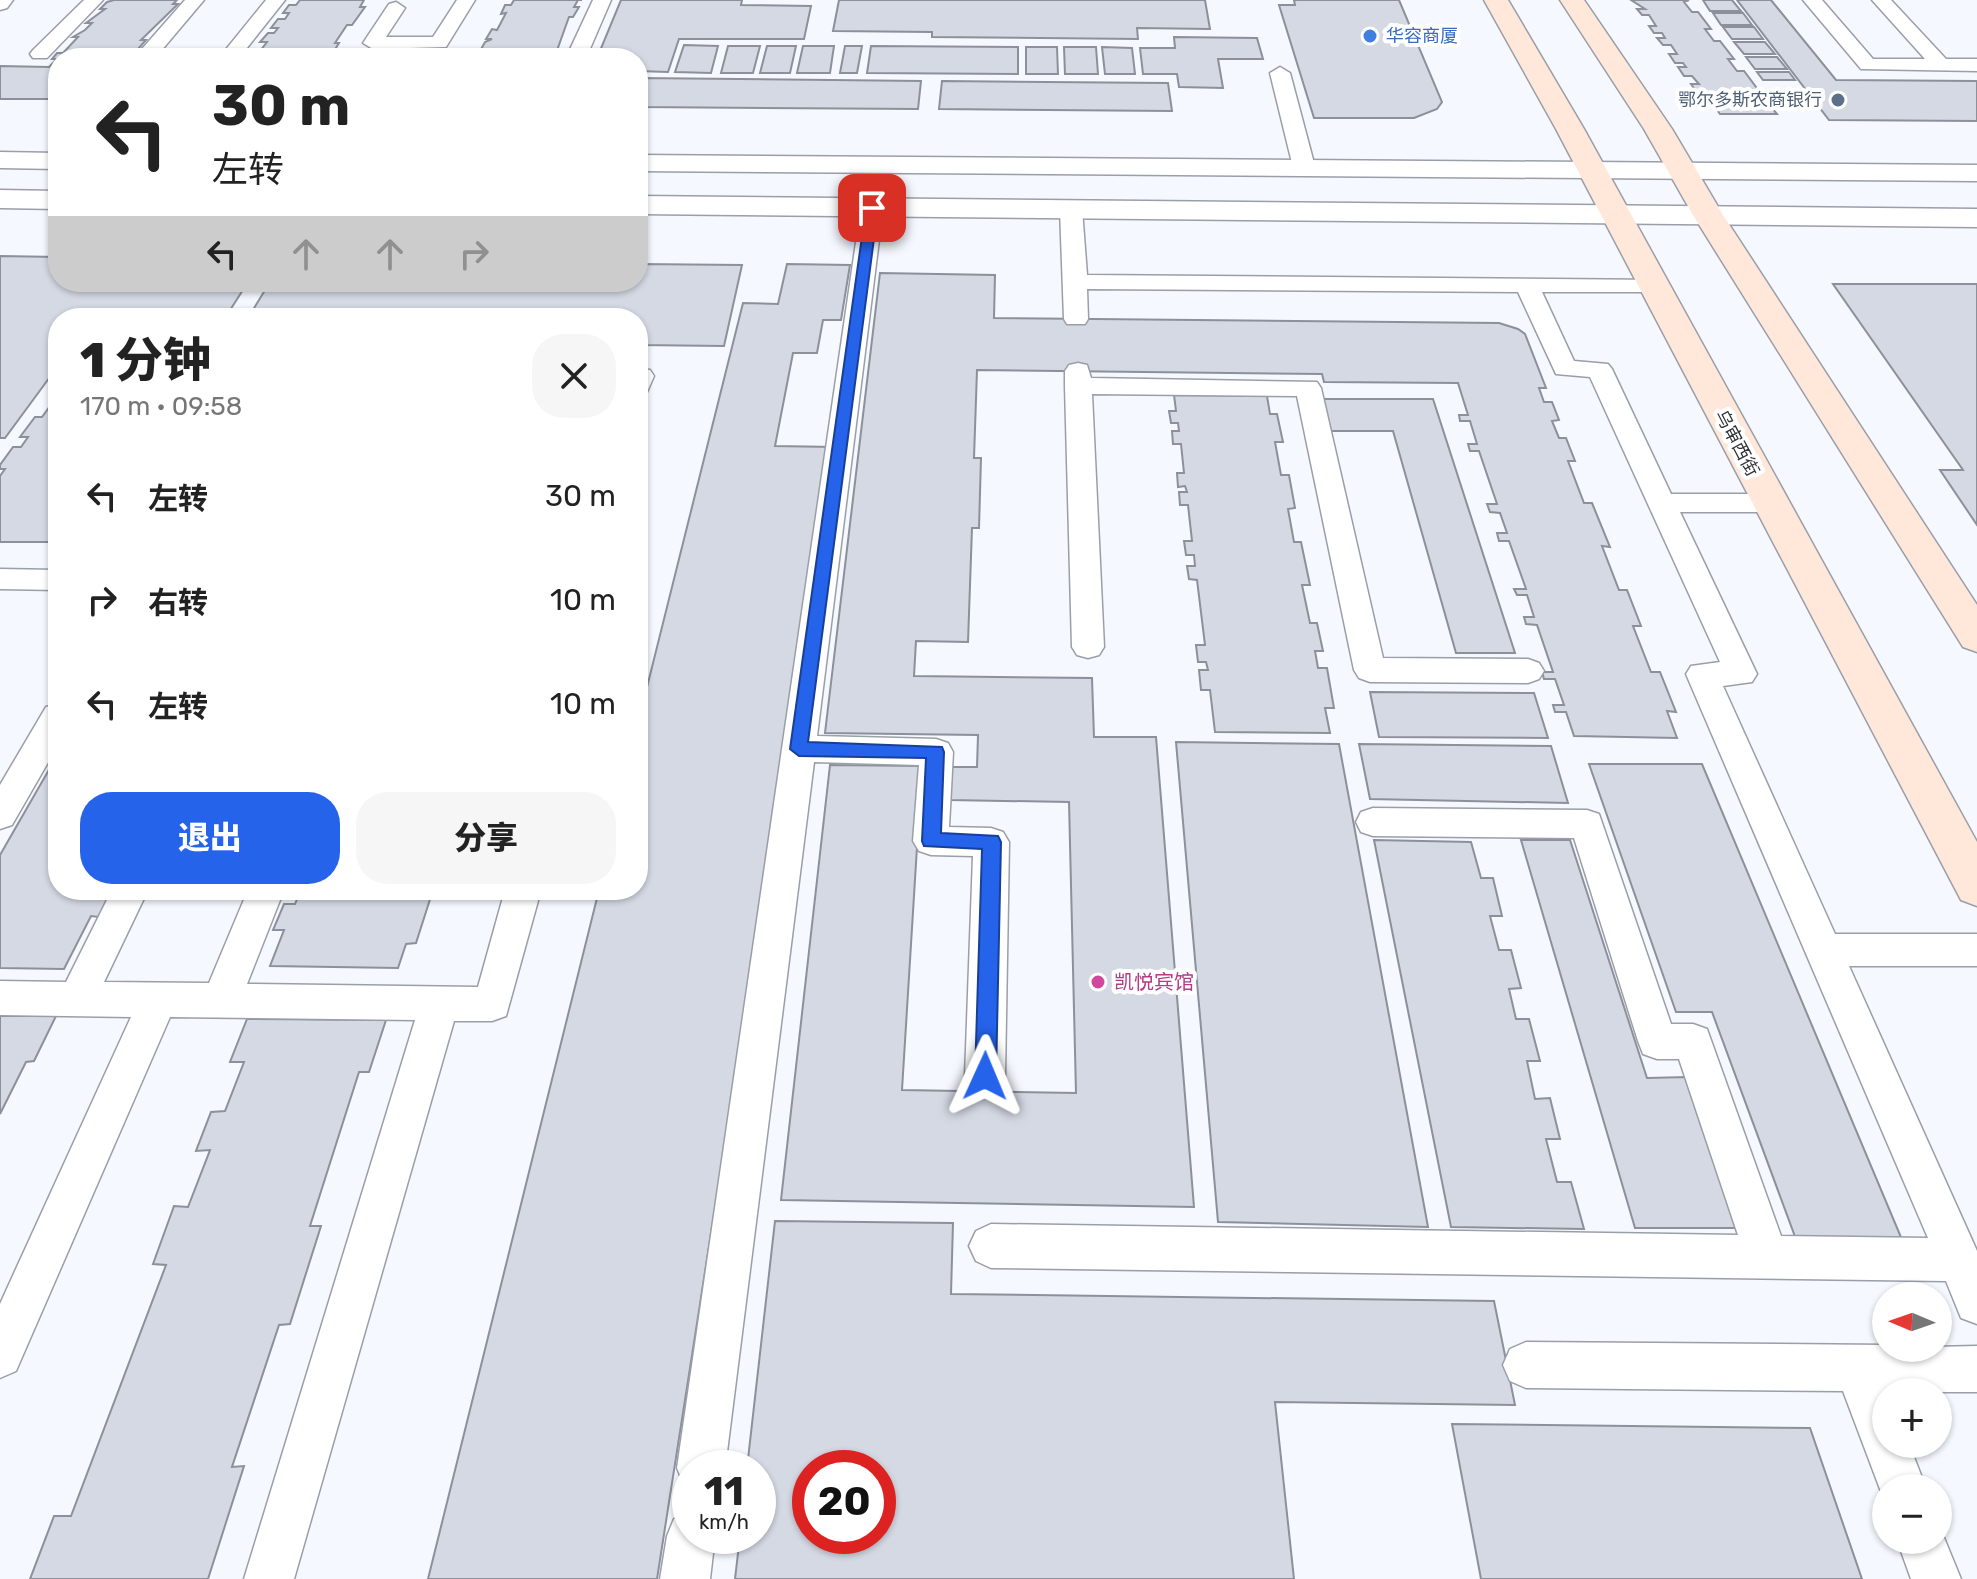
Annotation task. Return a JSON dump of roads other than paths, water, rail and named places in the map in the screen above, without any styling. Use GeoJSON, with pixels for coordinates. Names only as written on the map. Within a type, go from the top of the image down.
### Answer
{"type":"FeatureCollection","features":[{"type":"Feature","properties":{"kind":"main road","name":"乌审西街"},"geometry":{"type":"LineString","coordinates":[[1496,0],[1977,886]]}},
{"type":"Feature","properties":{"kind":"main road"},"geometry":{"type":"LineString","coordinates":[[1572,0],[1977,637]]}},
{"type":"Feature","properties":{"kind":"street"},"geometry":{"type":"LineString","coordinates":[[0,160],[48,161]]}},
{"type":"Feature","properties":{"kind":"street"},"geometry":{"type":"LineString","coordinates":[[648,163],[1977,173]]}},
{"type":"Feature","properties":{"kind":"street"},"geometry":{"type":"LineString","coordinates":[[0,199],[48,200]]}},
{"type":"Feature","properties":{"kind":"street"},"geometry":{"type":"LineString","coordinates":[[648,205],[1977,218]]}},
{"type":"Feature","properties":{"kind":"lane"},"geometry":{"type":"LineString","coordinates":[[40,54],[94,0]]}},
{"type":"Feature","properties":{"kind":"lane"},"geometry":{"type":"LineString","coordinates":[[153,48],[195,0]]}},
{"type":"Feature","properties":{"kind":"lane"},"geometry":{"type":"LineString","coordinates":[[237,48],[276,0]]}},
{"type":"Feature","properties":{"kind":"lane"},"geometry":{"type":"LineString","coordinates":[[396,8],[373,43],[439,43],[466,0]]}},
{"type":"Feature","properties":{"kind":"lane"},"geometry":{"type":"LineString","coordinates":[[580,48],[602,0]]}},
{"type":"Feature","properties":{"kind":"lane"},"geometry":{"type":"LineString","coordinates":[[1812,0],[1868,65],[1970,65],[1976,81]]}},
{"type":"Feature","properties":{"kind":"lane"},"geometry":{"type":"LineString","coordinates":[[1881,0],[1941,65]]}},
{"type":"Feature","properties":{"kind":"lane"},"geometry":{"type":"LineString","coordinates":[[1280,73],[1304,167]]}},
{"type":"Feature","properties":{"kind":"lane"},"geometry":{"type":"LineString","coordinates":[[703,1450],[872,208]]}},
{"type":"Feature","properties":{"kind":"lane"},"geometry":{"type":"LineString","coordinates":[[1071,209],[1076,319]]}},
{"type":"Feature","properties":{"kind":"lane"},"geometry":{"type":"LineString","coordinates":[[1075,282],[1652,285]]}},
{"type":"Feature","properties":{"kind":"lane"},"geometry":{"type":"LineString","coordinates":[[1527,285],[1565,369],[1599,369],[1741,674],[1702,674],[1977,1302]]}},
{"type":"Feature","properties":{"kind":"lane"},"geometry":{"type":"LineString","coordinates":[[1088,647],[1078,379],[1308,388],[1370,670],[1528,671]]}},
{"type":"Feature","properties":{"kind":"lane"},"geometry":{"type":"LineString","coordinates":[[1661,503],[1770,503]]}},
{"type":"Feature","properties":{"kind":"lane"},"geometry":{"type":"LineString","coordinates":[[1,580],[48,580]]}},
{"type":"Feature","properties":{"kind":"lane"},"geometry":{"type":"LineString","coordinates":[[0,815],[48,733]]}},
{"type":"Feature","properties":{"kind":"lane"},"geometry":{"type":"LineString","coordinates":[[799,749],[936,752],[931,841],[991,842],[985,1076]]}},
{"type":"Feature","properties":{"kind":"lane"},"geometry":{"type":"LineString","coordinates":[[1373,822],[1587,824],[1657,1041],[1693,1042],[1767,1258]]}},
{"type":"Feature","properties":{"kind":"lane"},"geometry":{"type":"LineString","coordinates":[[77,999],[125,900]]}},
{"type":"Feature","properties":{"kind":"lane"},"geometry":{"type":"LineString","coordinates":[[221,1000],[262,900]]}},
{"type":"Feature","properties":{"kind":"lane"},"geometry":{"type":"LineString","coordinates":[[0,998],[492,1004],[520,900]]}},
{"type":"Feature","properties":{"kind":"lane"},"geometry":{"type":"LineString","coordinates":[[1822,950],[1977,950]]}},
{"type":"Feature","properties":{"kind":"lane"},"geometry":{"type":"LineString","coordinates":[[0,1355],[158,1000]]}},
{"type":"Feature","properties":{"kind":"lane"},"geometry":{"type":"LineString","coordinates":[[269,1579],[440,1002]]}},
{"type":"Feature","properties":{"kind":"lane"},"geometry":{"type":"LineString","coordinates":[[991,1246],[1959,1260]]}},
{"type":"Feature","properties":{"kind":"lane"},"geometry":{"type":"LineString","coordinates":[[1526,1365],[1977,1369]]}},
{"type":"Feature","properties":{"kind":"lane"},"geometry":{"type":"LineString","coordinates":[[1858,1368],[1897,1474]]}},
{"type":"Feature","properties":{"kind":"lane"},"geometry":{"type":"LineString","coordinates":[[685,1579],[688,1554]]}},
{"type":"Feature","properties":{"kind":"lane"},"geometry":{"type":"LineString","coordinates":[[1926,1554],[1936,1579]]}},
{"type":"Feature","properties":{"kind":"place","name":"华容商厦"},"geometry":{"type":"Point","coordinates":[1370,36]}},
{"type":"Feature","properties":{"kind":"place","name":"鄂尔多斯农商银行"},"geometry":{"type":"Point","coordinates":[1838,100]}},
{"type":"Feature","properties":{"kind":"place","name":"凯悦宾馆"},"geometry":{"type":"Point","coordinates":[1098,982]}}]}
